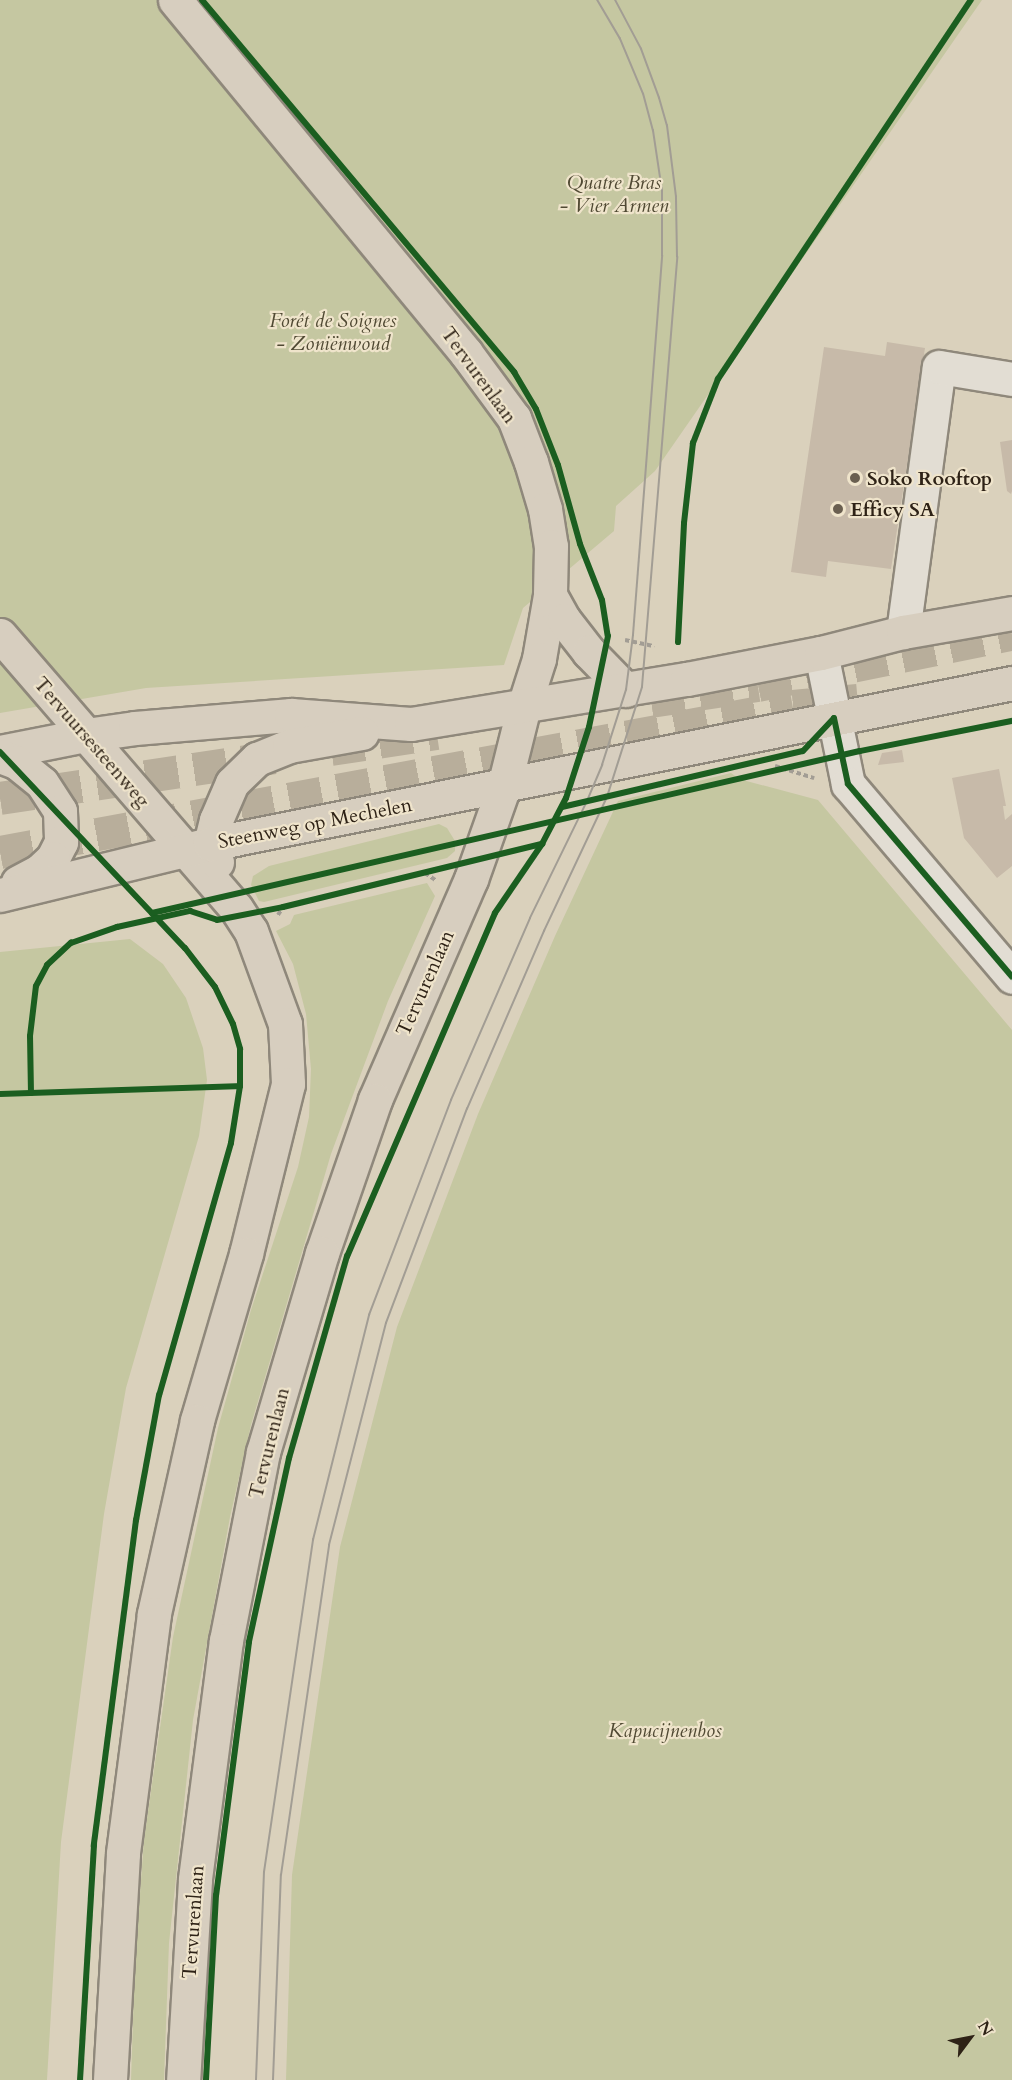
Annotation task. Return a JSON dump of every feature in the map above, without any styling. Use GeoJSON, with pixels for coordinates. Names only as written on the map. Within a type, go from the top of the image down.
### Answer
{"type":"FeatureCollection","features":[{"type":"Feature","properties":{"kind":"main road","name":"Tervurenlaan"},"geometry":{"type":"LineString","coordinates":[[175,0],[466,353],[514,418],[531,462],[545,509],[551,546],[550,595],[539,659],[524,706],[504,786],[479,858],[375,1100],[322,1253],[263,1452],[221,1674],[195,1880],[183,2080]]}},
{"type":"Feature","properties":{"kind":"main road"},"geometry":{"type":"LineString","coordinates":[[550,595],[564,620],[605,651],[626,690]]}},
{"type":"Feature","properties":{"kind":"main road"},"geometry":{"type":"LineString","coordinates":[[110,2080],[123,1854],[154,1614],[197,1421],[246,1254],[288,1084],[285,1024],[251,931],[198,846],[216,820],[232,783],[257,759],[289,746],[626,690],[821,653],[903,632],[1012,613]]}},
{"type":"Feature","properties":{"kind":"main road","name":"Tervuursesteenweg"},"geometry":{"type":"LineString","coordinates":[[0,636],[86,735],[198,846]]}},
{"type":"Feature","properties":{"kind":"main road","name":"Steenweg op Mechelen"},"geometry":{"type":"LineString","coordinates":[[0,893],[198,846],[1012,683]]}},
{"type":"Feature","properties":{"kind":"main road"},"geometry":{"type":"LineString","coordinates":[[0,752],[86,735],[291,715],[411,724]]}},
{"type":"Feature","properties":{"kind":"main road"},"geometry":{"type":"LineString","coordinates":[[0,756],[16,762],[42,783],[60,811],[61,842],[53,858],[39,871],[0,893]]}},
{"type":"Feature","properties":{"kind":"street"},"geometry":{"type":"LineString","coordinates":[[903,632],[939,368],[1012,379]]}},
{"type":"Feature","properties":{"kind":"street"},"geometry":{"type":"LineString","coordinates":[[821,653],[848,784],[1012,977]]}},
{"type":"Feature","properties":{"kind":"path"},"geometry":{"type":"LineString","coordinates":[[605,651],[654,646]]}},
{"type":"Feature","properties":{"kind":"path"},"geometry":{"type":"LineString","coordinates":[[770,765],[814,778],[835,795],[848,784]]}},
{"type":"Feature","properties":{"kind":"path"},"geometry":{"type":"LineString","coordinates":[[414,875],[479,858]]}},
{"type":"Feature","properties":{"kind":"path"},"geometry":{"type":"LineString","coordinates":[[235,908],[294,905]]}},
{"type":"Feature","properties":{"kind":"green space","name":"Forêt de Soignes - Zoniënwoud"},"geometry":{"type":"Polygon","coordinates":[[[0,0],[982,0],[655,471],[616,506],[614,531],[523,608],[504,665],[146,688],[0,713],[0,0]]]}},
{"type":"Feature","properties":{"kind":"green space","name":"Kapucijnenbos"},"geometry":{"type":"Polygon","coordinates":[[[731,773],[739,779],[818,800],[1012,1030],[1012,2080],[286,2080],[292,1875],[340,1547],[397,1327],[478,1114],[555,936],[618,801],[731,773]]]}},
{"type":"Feature","properties":{"kind":"green space"},"geometry":{"type":"Polygon","coordinates":[[[439,824],[447,828],[455,841],[455,851],[447,858],[264,902],[259,901],[251,885],[253,876],[269,866],[439,824]]]}},
{"type":"Feature","properties":{"kind":"green space"},"geometry":{"type":"Polygon","coordinates":[[[427,883],[435,896],[388,1001],[331,1154],[251,1425],[230,1517],[193,1720],[169,1943],[164,2080],[131,2080],[135,1960],[144,1840],[173,1637],[218,1428],[251,1310],[298,1167],[309,1117],[311,1069],[306,1014],[293,964],[276,931],[290,924],[294,915],[427,883]]]}},
{"type":"Feature","properties":{"kind":"green space"},"geometry":{"type":"Polygon","coordinates":[[[130,939],[163,964],[186,998],[203,1048],[207,1080],[199,1136],[126,1388],[104,1514],[61,1842],[47,2080],[0,2080],[0,952],[130,939]]]}},
{"type":"Feature","properties":{"kind":"building"},"geometry":{"type":"Polygon","coordinates":[[[887,342],[925,348],[891,569],[828,561],[826,577],[791,572],[824,347],[885,356],[887,342]]]}},
{"type":"Feature","properties":{"kind":"building"},"geometry":{"type":"Polygon","coordinates":[[[1012,440],[1011,494],[1007,491],[1000,442],[1012,440]]]}},
{"type":"Feature","properties":{"kind":"building"},"geometry":{"type":"Polygon","coordinates":[[[902,750],[904,762],[878,765],[882,753],[902,750]]]}},
{"type":"Feature","properties":{"kind":"building"},"geometry":{"type":"Polygon","coordinates":[[[999,769],[1006,806],[1003,806],[1005,820],[1012,814],[1012,866],[997,878],[964,838],[952,778],[999,769]]]}},
{"type":"Feature","properties":{"kind":"tunnel"},"geometry":{"type":"LineString","coordinates":[[651,701],[758,685],[1012,634]]}},
{"type":"Feature","properties":{"kind":"tunnel"},"geometry":{"type":"LineString","coordinates":[[0,852],[793,706],[858,700]]}},
{"type":"Feature","properties":{"kind":"tunnel"},"geometry":{"type":"LineString","coordinates":[[331,749],[437,733]]}},
{"type":"Feature","properties":{"kind":"tunnel"},"geometry":{"type":"LineString","coordinates":[[0,798],[274,757]]}},
{"type":"Feature","properties":{"kind":"tram line"},"geometry":{"type":"LineString","coordinates":[[256,2080],[264,1872],[313,1540],[369,1315],[451,1100],[530,918],[602,765],[626,690],[633,635],[662,256],[662,191],[653,131],[643,94],[620,39],[597,0]]}},
{"type":"Feature","properties":{"kind":"tram line"},"geometry":{"type":"LineString","coordinates":[[273,2080],[281,1875],[329,1545],[386,1323],[467,1109],[544,931],[607,797],[642,687],[677,257],[676,197],[667,126],[659,98],[641,49],[615,0]]}},
{"type":"Feature","properties":{"kind":"cycle path"},"geometry":{"type":"LineString","coordinates":[[202,0],[514,372],[536,409],[558,465],[580,544],[602,600],[608,636],[589,727],[566,798],[542,844],[495,913],[347,1256],[289,1458],[249,1642],[216,1895],[206,2080]]}},
{"type":"Feature","properties":{"kind":"cycle path"},"geometry":{"type":"LineString","coordinates":[[678,642],[684,523],[693,443],[718,379],[971,0]]}},
{"type":"Feature","properties":{"kind":"cycle path"},"geometry":{"type":"LineString","coordinates":[[834,718],[848,784],[1012,977]]}},
{"type":"Feature","properties":{"kind":"cycle path"},"geometry":{"type":"LineString","coordinates":[[562,807],[803,751],[834,718]]}},
{"type":"Feature","properties":{"kind":"cycle path"},"geometry":{"type":"LineString","coordinates":[[152,913],[860,751],[1012,721]]}},
{"type":"Feature","properties":{"kind":"cycle path"},"geometry":{"type":"LineString","coordinates":[[0,752],[185,948],[215,987],[233,1024],[240,1049],[240,1086],[231,1143],[159,1395],[136,1520],[94,1845],[80,2080]]}},
{"type":"Feature","properties":{"kind":"cycle path"},"geometry":{"type":"LineString","coordinates":[[31,1093],[30,1036],[36,986],[47,965],[71,943],[117,927],[190,911],[217,920],[283,907],[542,844]]}},
{"type":"Feature","properties":{"kind":"cycle path"},"geometry":{"type":"LineString","coordinates":[[0,1094],[240,1086]]}},
{"type":"Feature","properties":{"kind":"place","name":"Soko Rooftop"},"geometry":{"type":"Point","coordinates":[855,478]}},
{"type":"Feature","properties":{"kind":"place","name":"Efficy SA"},"geometry":{"type":"Point","coordinates":[838,509]}},
{"type":"Feature","properties":{"kind":"park label","name":"Quatre Bras - Vier Armen"},"geometry":{"type":"Point","coordinates":[614,194]}}]}
